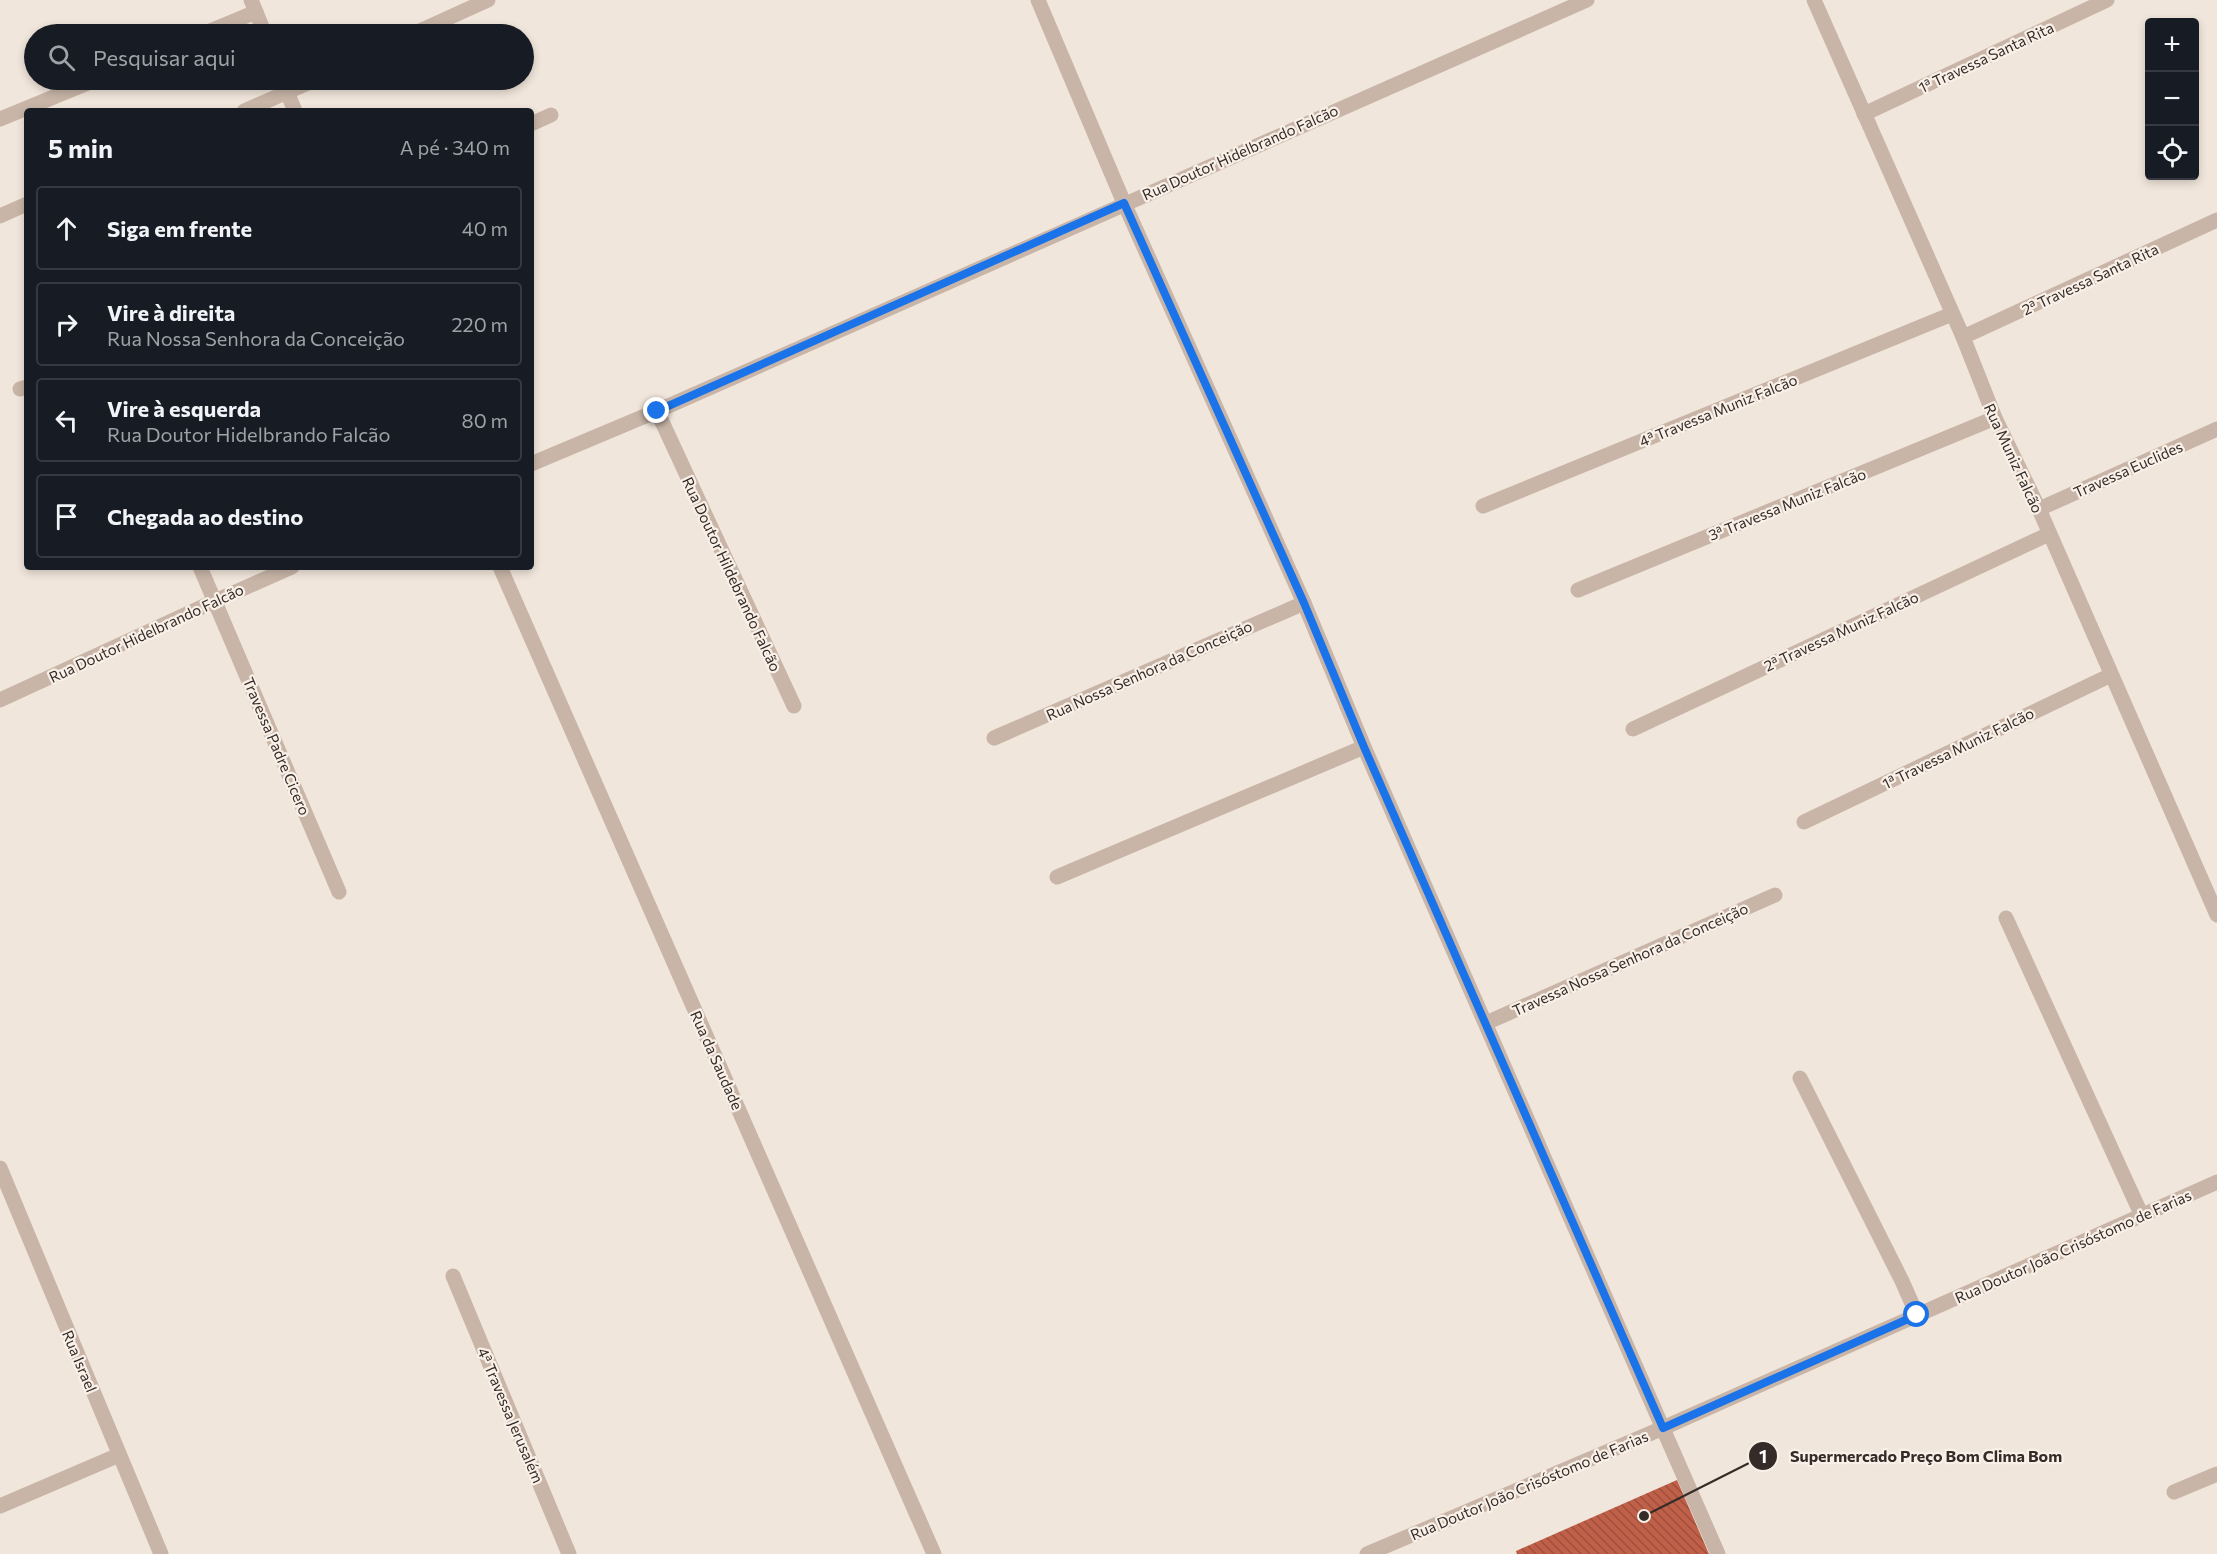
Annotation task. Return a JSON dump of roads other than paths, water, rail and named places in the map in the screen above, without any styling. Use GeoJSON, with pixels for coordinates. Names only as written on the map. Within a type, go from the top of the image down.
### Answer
{"type":"FeatureCollection","features":[{"type":"Feature","properties":{"kind":"street"},"geometry":{"type":"LineString","coordinates":[[435,24],[489,0]]}},
{"type":"Feature","properties":{"kind":"street"},"geometry":{"type":"LineString","coordinates":[[1038,0],[1124,203],[1304,603],[1364,747],[1718,1554]]}},
{"type":"Feature","properties":{"kind":"street","name":"Rua Doutor Hidelbrando Falcão"},"geometry":{"type":"LineString","coordinates":[[534,463],[657,411],[1587,0]]}},
{"type":"Feature","properties":{"kind":"street","name":"Rua Muniz Falcão"},"geometry":{"type":"LineString","coordinates":[[1814,0],[1963,337],[1995,418],[2039,509],[2217,915]]}},
{"type":"Feature","properties":{"kind":"street","name":"1ª Travessa Santa Rita"},"geometry":{"type":"LineString","coordinates":[[1864,114],[2107,0]]}},
{"type":"Feature","properties":{"kind":"street"},"geometry":{"type":"LineString","coordinates":[[221,24],[254,6],[260,24]]}},
{"type":"Feature","properties":{"kind":"street"},"geometry":{"type":"LineString","coordinates":[[27,108],[71,90]]}},
{"type":"Feature","properties":{"kind":"street"},"geometry":{"type":"LineString","coordinates":[[248,108],[277,90]]}},
{"type":"Feature","properties":{"kind":"street"},"geometry":{"type":"LineString","coordinates":[[286,90],[294,108]]}},
{"type":"Feature","properties":{"kind":"street"},"geometry":{"type":"LineString","coordinates":[[0,119],[24,109]]}},
{"type":"Feature","properties":{"kind":"street"},"geometry":{"type":"LineString","coordinates":[[534,123],[551,115]]}},
{"type":"Feature","properties":{"kind":"street"},"geometry":{"type":"LineString","coordinates":[[0,216],[24,205]]}},
{"type":"Feature","properties":{"kind":"street","name":"2ª Travessa Santa Rita"},"geometry":{"type":"LineString","coordinates":[[1963,337],[2217,220]]}},
{"type":"Feature","properties":{"kind":"street","name":"4ª Travessa Muniz Falcão"},"geometry":{"type":"LineString","coordinates":[[1483,506],[1952,314]]}},
{"type":"Feature","properties":{"kind":"street","name":"Rua Doutor Hildebrando Falcão"},"geometry":{"type":"LineString","coordinates":[[657,411],[794,706]]}},
{"type":"Feature","properties":{"kind":"street","name":"3ª Travessa Muniz Falcão"},"geometry":{"type":"LineString","coordinates":[[1578,590],[1995,418]]}},
{"type":"Feature","properties":{"kind":"street","name":"Travessa Euclides"},"geometry":{"type":"LineString","coordinates":[[2039,509],[2217,429]]}},
{"type":"Feature","properties":{"kind":"street","name":"2ª Travessa Muniz Falcão"},"geometry":{"type":"LineString","coordinates":[[1634,729],[2049,534]]}},
{"type":"Feature","properties":{"kind":"street","name":"Travessa Padre Cicero"},"geometry":{"type":"LineString","coordinates":[[201,570],[339,892]]}},
{"type":"Feature","properties":{"kind":"street","name":"Rua Doutor Hidelbrando Falcão"},"geometry":{"type":"LineString","coordinates":[[0,700],[285,570]]}},
{"type":"Feature","properties":{"kind":"street","name":"Rua da Saudade"},"geometry":{"type":"LineString","coordinates":[[501,570],[934,1554]]}},
{"type":"Feature","properties":{"kind":"street","name":"Rua Nossa Senhora da Conceição"},"geometry":{"type":"LineString","coordinates":[[994,738],[1304,603]]}},
{"type":"Feature","properties":{"kind":"street","name":"1ª Travessa Muniz Falcão"},"geometry":{"type":"LineString","coordinates":[[1804,822],[2111,675]]}},
{"type":"Feature","properties":{"kind":"street"},"geometry":{"type":"LineString","coordinates":[[1057,877],[1364,747]]}},
{"type":"Feature","properties":{"kind":"street","name":"Travessa Nossa Senhora da Conceição"},"geometry":{"type":"LineString","coordinates":[[1486,1023],[1774,895]]}},
{"type":"Feature","properties":{"kind":"street"},"geometry":{"type":"LineString","coordinates":[[2006,918],[2142,1216]]}},
{"type":"Feature","properties":{"kind":"street"},"geometry":{"type":"LineString","coordinates":[[1800,1078],[1917,1315]]}},
{"type":"Feature","properties":{"kind":"street","name":"Rua Israel"},"geometry":{"type":"LineString","coordinates":[[0,1168],[161,1554]]}},
{"type":"Feature","properties":{"kind":"street","name":"Rua Doutor João Crisóstomo de Farias"},"geometry":{"type":"LineString","coordinates":[[1367,1554],[1663,1428],[2217,1182]]}},
{"type":"Feature","properties":{"kind":"street","name":"4ª Travessa Jerusalém"},"geometry":{"type":"LineString","coordinates":[[453,1276],[569,1554]]}},
{"type":"Feature","properties":{"kind":"street"},"geometry":{"type":"LineString","coordinates":[[0,1506],[119,1455]]}},
{"type":"Feature","properties":{"kind":"street"},"geometry":{"type":"LineString","coordinates":[[2174,1492],[2217,1474]]}},
{"type":"Feature","properties":{"kind":"place","name":"Supermercado Preço Bom Clima Bom"},"geometry":{"type":"Point","coordinates":[1644,1516]}}]}
